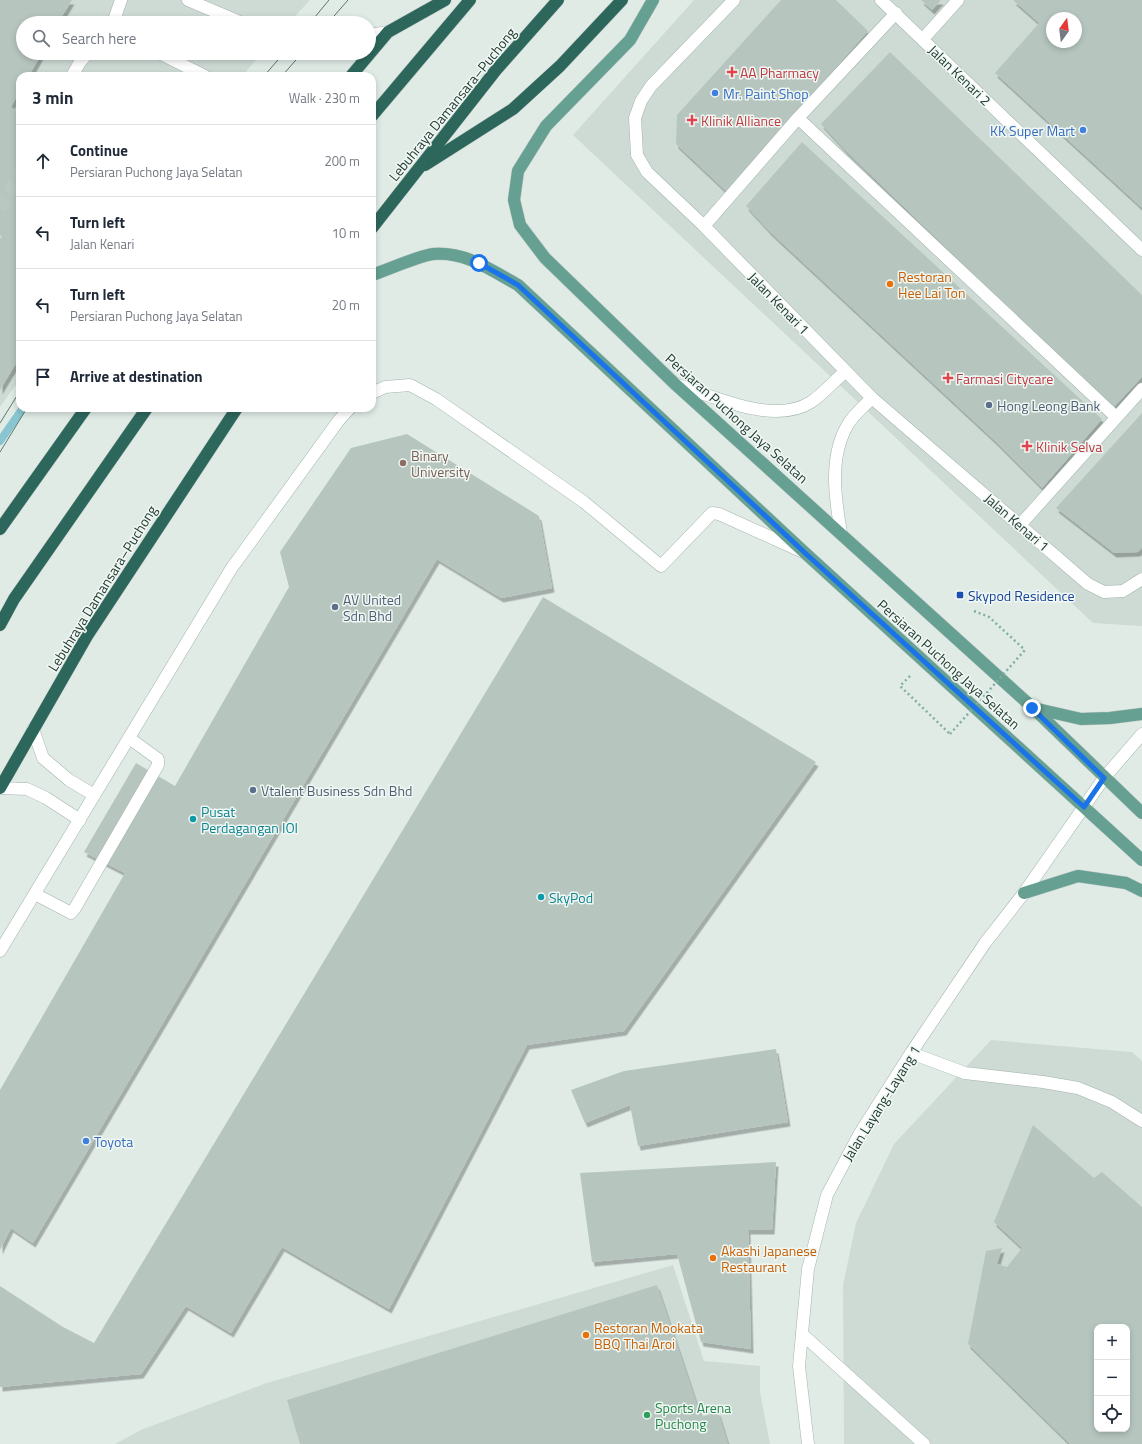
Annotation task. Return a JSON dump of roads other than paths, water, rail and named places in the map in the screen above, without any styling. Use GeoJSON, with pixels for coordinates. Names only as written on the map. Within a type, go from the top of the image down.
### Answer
{"type":"FeatureCollection","features":[{"type":"Feature","properties":{"kind":"highway"},"geometry":{"type":"LineString","coordinates":[[376,46],[388,32],[446,0]]}},
{"type":"Feature","properties":{"kind":"highway"},"geometry":{"type":"LineString","coordinates":[[376,111],[470,0]]}},
{"type":"Feature","properties":{"kind":"highway","name":"Lebuhraya Damansara–Puchong"},"geometry":{"type":"LineString","coordinates":[[376,223],[496,70],[558,0]]}},
{"type":"Feature","properties":{"kind":"highway"},"geometry":{"type":"LineString","coordinates":[[417,170],[513,109],[560,66],[622,0]]}},
{"type":"Feature","properties":{"kind":"highway"},"geometry":{"type":"LineString","coordinates":[[354,72],[364,60]]}},
{"type":"Feature","properties":{"kind":"highway"},"geometry":{"type":"LineString","coordinates":[[0,529],[4,517],[83,412]]}},
{"type":"Feature","properties":{"kind":"highway"},"geometry":{"type":"LineString","coordinates":[[0,625],[14,599],[144,412]]}},
{"type":"Feature","properties":{"kind":"highway","name":"Lebuhraya Damansara–Puchong"},"geometry":{"type":"LineString","coordinates":[[0,788],[87,636],[234,412]]}},
{"type":"Feature","properties":{"kind":"main road","name":"Persiaran Puchong Jaya Selatan"},"geometry":{"type":"LineString","coordinates":[[653,0],[630,40],[546,126],[518,171],[514,200],[520,225],[545,258],[675,384],[841,533],[1032,708],[1142,813]]}},
{"type":"Feature","properties":{"kind":"main road","name":"Persiaran Puchong Jaya Selatan"},"geometry":{"type":"LineString","coordinates":[[376,274],[432,254],[458,255],[479,263],[518,285],[804,552],[1142,860]]}},
{"type":"Feature","properties":{"kind":"main road"},"geometry":{"type":"LineString","coordinates":[[1032,708],[1082,719],[1110,718],[1142,714]]}},
{"type":"Feature","properties":{"kind":"main road"},"geometry":{"type":"LineString","coordinates":[[1024,893],[1078,876],[1126,883],[1142,891]]}},
{"type":"Feature","properties":{"kind":"street"},"geometry":{"type":"LineString","coordinates":[[115,16],[121,0]]}},
{"type":"Feature","properties":{"kind":"street"},"geometry":{"type":"LineString","coordinates":[[188,0],[226,16]]}},
{"type":"Feature","properties":{"kind":"street","name":"Jalan Kenari 1"},"geometry":{"type":"LineString","coordinates":[[734,0],[651,86],[641,101],[634,118],[637,155],[647,172],[704,226],[872,398],[1020,525],[1072,572],[1088,584],[1104,592],[1123,591],[1142,579]]}},
{"type":"Feature","properties":{"kind":"street","name":"Jalan Kenari 2"},"geometry":{"type":"LineString","coordinates":[[881,0],[1142,250]]}},
{"type":"Feature","properties":{"kind":"street"},"geometry":{"type":"LineString","coordinates":[[923,39],[958,0]]}},
{"type":"Feature","properties":{"kind":"street"},"geometry":{"type":"LineString","coordinates":[[704,226],[798,118],[896,13]]}},
{"type":"Feature","properties":{"kind":"street"},"geometry":{"type":"LineString","coordinates":[[376,33],[388,32]]}},
{"type":"Feature","properties":{"kind":"street"},"geometry":{"type":"LineString","coordinates":[[74,72],[82,60]]}},
{"type":"Feature","properties":{"kind":"street"},"geometry":{"type":"LineString","coordinates":[[173,60],[197,72]]}},
{"type":"Feature","properties":{"kind":"street"},"geometry":{"type":"LineString","coordinates":[[798,118],[1116,418]]}},
{"type":"Feature","properties":{"kind":"street"},"geometry":{"type":"LineString","coordinates":[[675,384],[741,406],[772,412],[792,411],[810,402],[846,372]]}},
{"type":"Feature","properties":{"kind":"street"},"geometry":{"type":"LineString","coordinates":[[376,391],[385,387],[410,385],[436,399],[584,502],[660,566],[712,513],[719,514],[804,552]]}},
{"type":"Feature","properties":{"kind":"street"},"geometry":{"type":"LineString","coordinates":[[1020,525],[1142,389]]}},
{"type":"Feature","properties":{"kind":"street"},"geometry":{"type":"LineString","coordinates":[[841,533],[835,498],[835,474],[838,450],[847,425],[872,398]]}},
{"type":"Feature","properties":{"kind":"street"},"geometry":{"type":"LineString","coordinates":[[0,951],[231,569],[346,412]]}},
{"type":"Feature","properties":{"kind":"street"},"geometry":{"type":"LineString","coordinates":[[33,729],[44,758],[69,780],[94,795]]}},
{"type":"Feature","properties":{"kind":"street","name":"Jalan Layang-Layang 1"},"geometry":{"type":"LineString","coordinates":[[808,1444],[799,1366],[808,1269],[827,1195],[860,1133],[911,1053],[985,943],[1024,893],[1104,778],[1142,734]]}},
{"type":"Feature","properties":{"kind":"street"},"geometry":{"type":"LineString","coordinates":[[35,894],[71,912],[75,908],[158,765],[158,759],[129,738]]}},
{"type":"Feature","properties":{"kind":"street"},"geometry":{"type":"LineString","coordinates":[[0,788],[27,789],[46,798],[80,820]]}},
{"type":"Feature","properties":{"kind":"street"},"geometry":{"type":"LineString","coordinates":[[911,1053],[965,1073],[1043,1082],[1078,1088],[1112,1102],[1142,1121]]}},
{"type":"Feature","properties":{"kind":"street"},"geometry":{"type":"LineString","coordinates":[[802,1334],[924,1444]]}},
{"type":"Feature","properties":{"kind":"waterway"},"geometry":{"type":"LineString","coordinates":[[0,441],[20,412]]}},
{"type":"Feature","properties":{"kind":"tunnel"},"geometry":{"type":"LineString","coordinates":[[0,209],[16,179]]}},
{"type":"Feature","properties":{"kind":"tram line"},"geometry":{"type":"LineString","coordinates":[[316,16],[329,0]]}},
{"type":"Feature","properties":{"kind":"tram line"},"geometry":{"type":"LineString","coordinates":[[334,16],[348,0]]}},
{"type":"Feature","properties":{"kind":"tram line"},"geometry":{"type":"LineString","coordinates":[[267,72],[278,60]]}},
{"type":"Feature","properties":{"kind":"tram line"},"geometry":{"type":"LineString","coordinates":[[285,72],[296,60]]}},
{"type":"Feature","properties":{"kind":"tram line"},"geometry":{"type":"LineString","coordinates":[[0,423],[16,397]]}},
{"type":"Feature","properties":{"kind":"tram line"},"geometry":{"type":"LineString","coordinates":[[0,452],[25,412]]}},
{"type":"Feature","properties":{"kind":"place","name":"AA Pharmacy"},"geometry":{"type":"Point","coordinates":[732,72]}},
{"type":"Feature","properties":{"kind":"place","name":"Mr. Paint Shop"},"geometry":{"type":"Point","coordinates":[715,93]}},
{"type":"Feature","properties":{"kind":"place","name":"Klinik Alliance"},"geometry":{"type":"Point","coordinates":[692,120]}},
{"type":"Feature","properties":{"kind":"place","name":"KK Super Mart"},"geometry":{"type":"Point","coordinates":[1083,130]}},
{"type":"Feature","properties":{"kind":"place","name":"Restoran Hee Lai Ton"},"geometry":{"type":"Point","coordinates":[890,284]}},
{"type":"Feature","properties":{"kind":"place","name":"Farmasi Citycare"},"geometry":{"type":"Point","coordinates":[948,378]}},
{"type":"Feature","properties":{"kind":"place","name":"Hong Leong Bank"},"geometry":{"type":"Point","coordinates":[989,405]}},
{"type":"Feature","properties":{"kind":"place","name":"Klinik Selva"},"geometry":{"type":"Point","coordinates":[1027,446]}},
{"type":"Feature","properties":{"kind":"place","name":"Binary University"},"geometry":{"type":"Point","coordinates":[403,463]}},
{"type":"Feature","properties":{"kind":"place","name":"Skypod Residence"},"geometry":{"type":"Point","coordinates":[960,595]}},
{"type":"Feature","properties":{"kind":"place","name":"AV United Sdn Bhd"},"geometry":{"type":"Point","coordinates":[335,607]}},
{"type":"Feature","properties":{"kind":"place","name":"Vtalent Business Sdn Bhd"},"geometry":{"type":"Point","coordinates":[253,790]}},
{"type":"Feature","properties":{"kind":"place","name":"Pusat Perdagangan IOI"},"geometry":{"type":"Point","coordinates":[193,819]}},
{"type":"Feature","properties":{"kind":"place","name":"SkyPod"},"geometry":{"type":"Point","coordinates":[541,897]}},
{"type":"Feature","properties":{"kind":"place","name":"Toyota"},"geometry":{"type":"Point","coordinates":[86,1141]}},
{"type":"Feature","properties":{"kind":"place","name":"Akashi Japanese Restaurant"},"geometry":{"type":"Point","coordinates":[713,1258]}},
{"type":"Feature","properties":{"kind":"place","name":"Restoran Mookata BBQ Thai Aroi"},"geometry":{"type":"Point","coordinates":[586,1335]}},
{"type":"Feature","properties":{"kind":"place","name":"Sports Arena Puchong"},"geometry":{"type":"Point","coordinates":[647,1415]}}]}
